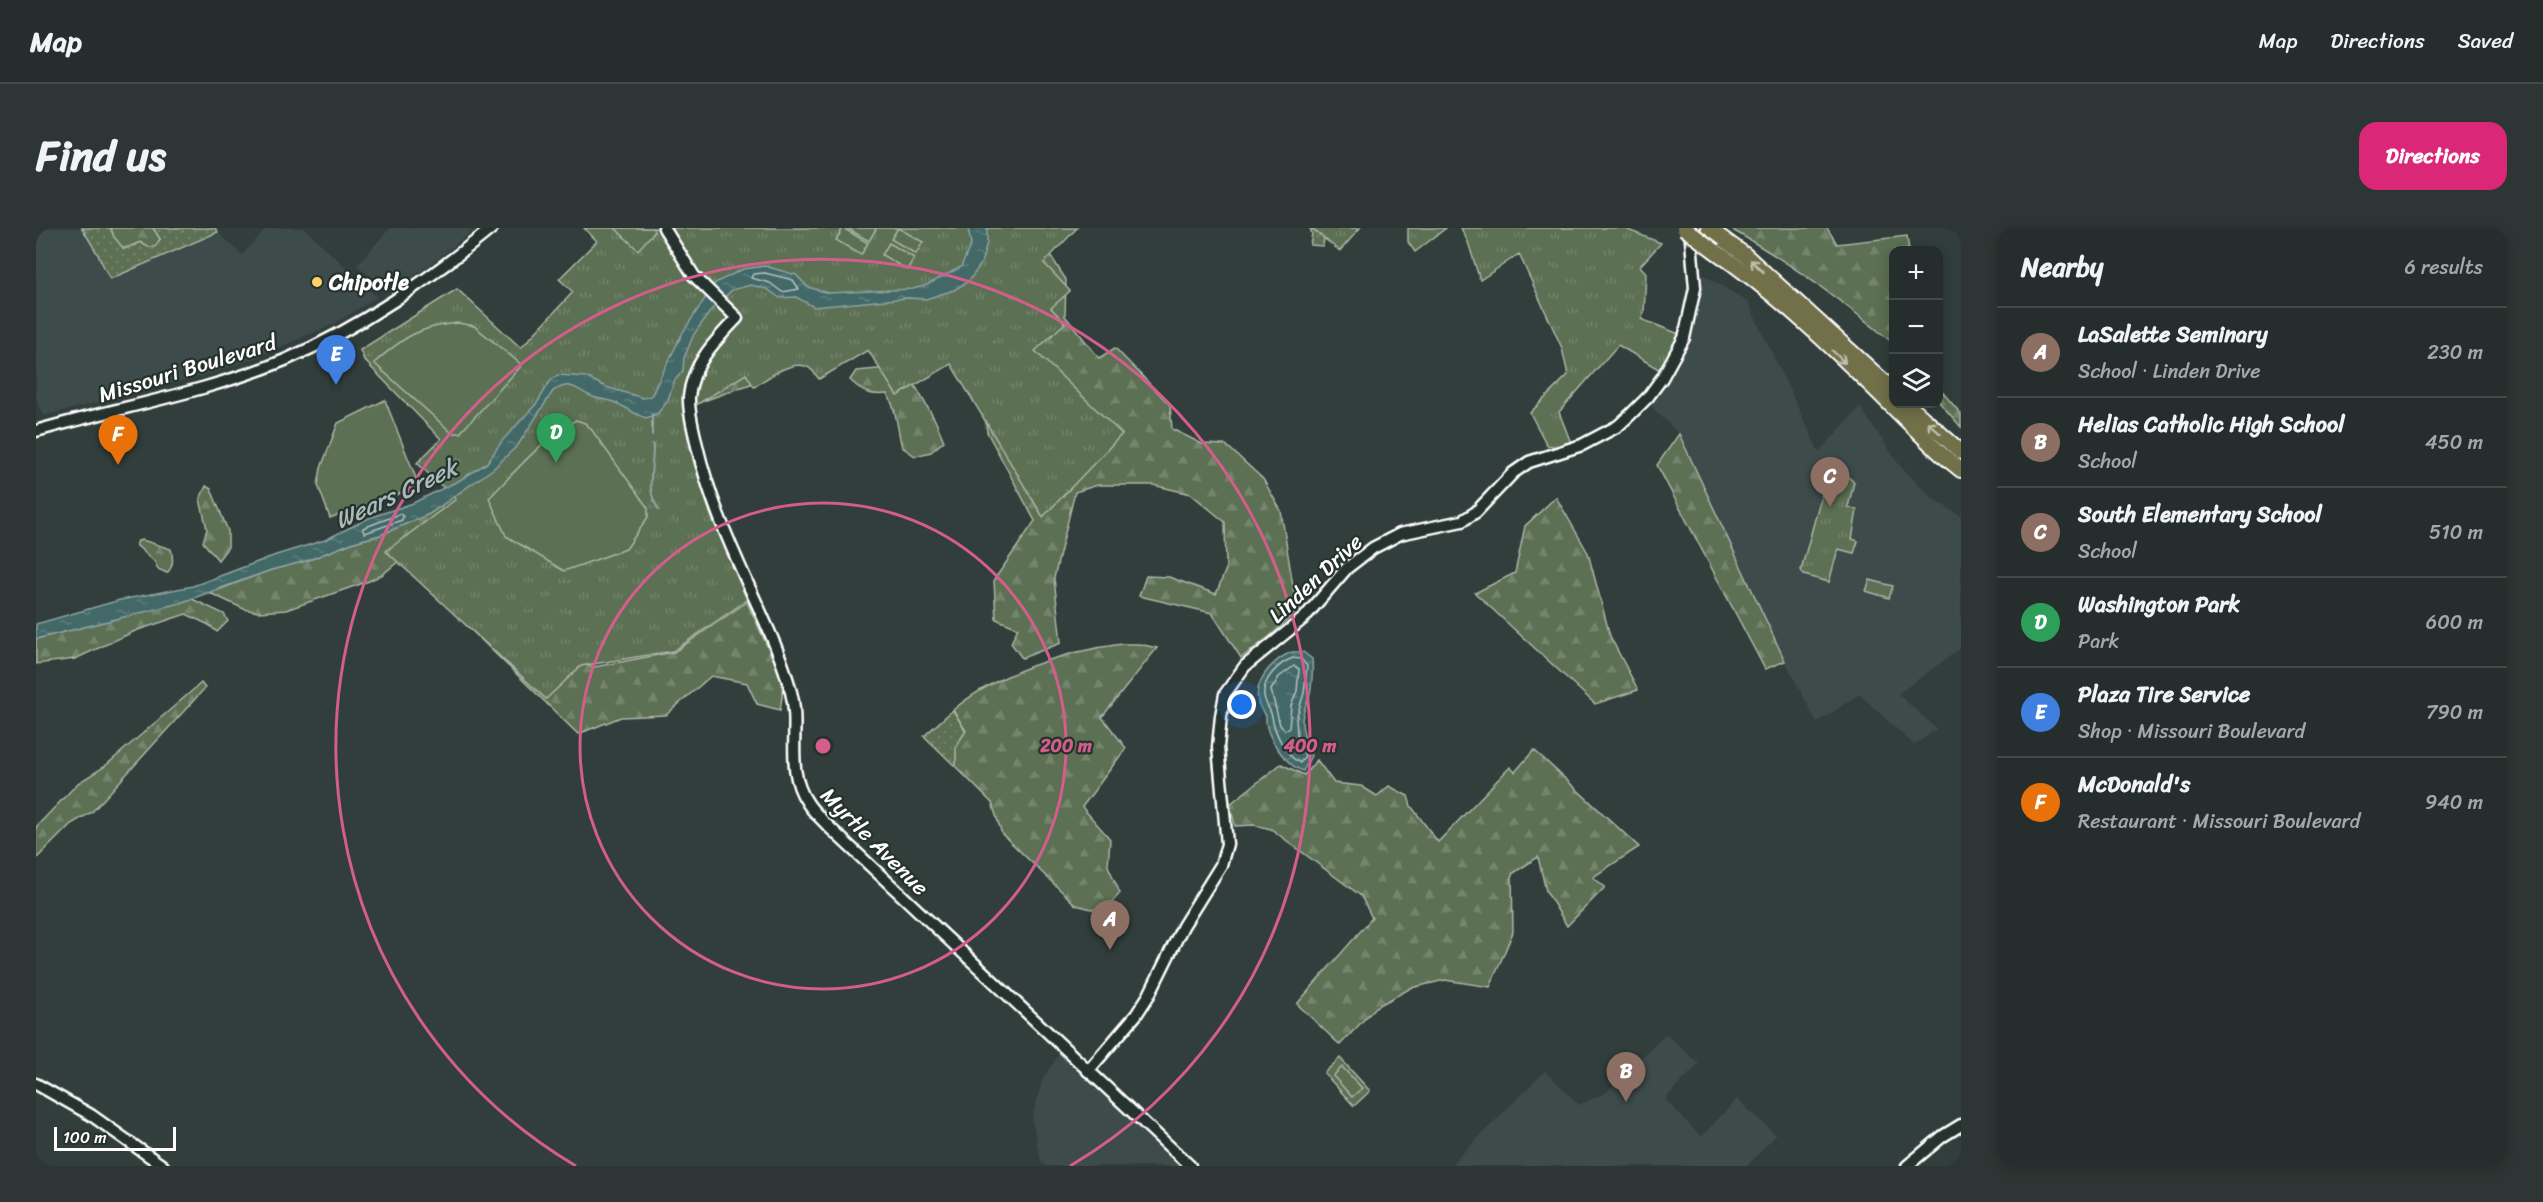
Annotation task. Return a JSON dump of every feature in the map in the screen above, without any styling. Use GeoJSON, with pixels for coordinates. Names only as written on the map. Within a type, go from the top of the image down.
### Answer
{"type":"FeatureCollection","features":[{"type":"Feature","properties":{"kind":"highway"},"geometry":{"type":"LineString","coordinates":[[1684,228],[1745,255],[1889,387]]}},
{"type":"Feature","properties":{"kind":"highway"},"geometry":{"type":"LineString","coordinates":[[1708,228],[1719,245],[1743,270],[1794,314],[1940,453],[1961,470]]}},
{"type":"Feature","properties":{"kind":"highway"},"geometry":{"type":"LineString","coordinates":[[1912,408],[1961,452]]}},
{"type":"Feature","properties":{"kind":"street","name":"Missouri Boulevard"},"geometry":{"type":"LineString","coordinates":[[36,432],[209,386],[299,353],[392,304],[492,228]]}},
{"type":"Feature","properties":{"kind":"street","name":"Myrtle Avenue"},"geometry":{"type":"LineString","coordinates":[[664,228],[679,255],[700,283],[737,318],[703,357],[692,377],[689,400],[700,461],[714,504],[767,626],[792,694],[795,712],[794,762],[798,782],[806,802],[828,826],[1190,1166]]}},
{"type":"Feature","properties":{"kind":"street","name":"Linden Drive"},"geometry":{"type":"LineString","coordinates":[[1088,1071],[1140,1008],[1184,926],[1221,865],[1227,844],[1218,747],[1225,694],[1245,666],[1304,618],[1347,568],[1373,548],[1400,534],[1462,521],[1476,512],[1514,473],[1529,462],[1582,445],[1618,426],[1631,414],[1655,387],[1684,338],[1695,288],[1690,228]]}},
{"type":"Feature","properties":{"kind":"street"},"geometry":{"type":"LineString","coordinates":[[36,1084],[91,1115],[163,1166]]}},
{"type":"Feature","properties":{"kind":"street"},"geometry":{"type":"LineString","coordinates":[[1907,1166],[1943,1136],[1961,1125]]}},
{"type":"Feature","properties":{"kind":"shaded area"},"geometry":{"type":"Polygon","coordinates":[[[36,228],[82,228],[110,279],[218,232],[242,255],[267,228],[304,228],[376,298],[334,324],[250,360],[210,374],[43,416],[36,399],[36,228]]]}},
{"type":"Feature","properties":{"kind":"shaded area"},"geometry":{"type":"Polygon","coordinates":[[[390,228],[476,228],[435,261],[393,290],[387,291],[357,265],[390,228]]]}},
{"type":"Feature","properties":{"kind":"shaded area"},"geometry":{"type":"Polygon","coordinates":[[[1701,273],[1748,302],[1819,452],[1860,407],[1900,466],[1932,498],[1961,516],[1961,648],[1898,694],[1937,729],[1914,745],[1859,694],[1817,723],[1785,661],[1679,434],[1649,404],[1665,385],[1692,332],[1699,305],[1701,273]]]}},
{"type":"Feature","properties":{"kind":"shaded area"},"geometry":{"type":"Polygon","coordinates":[[[1666,1034],[1699,1064],[1665,1099],[1701,1137],[1737,1099],[1776,1135],[1747,1166],[1450,1166],[1545,1071],[1579,1105],[1605,1093],[1666,1034]]]}},
{"type":"Feature","properties":{"kind":"shaded area"},"geometry":{"type":"Polygon","coordinates":[[[1060,1053],[1180,1166],[1046,1166],[1041,1161],[1032,1119],[1043,1078],[1060,1053]]]}},
{"type":"Feature","properties":{"kind":"green space"},"geometry":{"type":"Polygon","coordinates":[[[82,228],[111,228],[114,237],[134,246],[140,242],[160,239],[153,228],[215,228],[218,232],[110,279],[82,228]]]}},
{"type":"Feature","properties":{"kind":"green space"},"geometry":{"type":"Polygon","coordinates":[[[111,228],[153,228],[160,239],[155,247],[148,247],[140,242],[124,249],[114,237],[111,228]]]}},
{"type":"Feature","properties":{"kind":"green space"},"geometry":{"type":"Polygon","coordinates":[[[584,228],[1077,228],[1044,263],[1070,291],[1051,308],[1065,323],[1035,351],[1122,434],[1043,517],[951,364],[897,396],[868,350],[819,379],[809,368],[799,365],[785,368],[754,387],[746,374],[683,413],[694,463],[710,513],[747,600],[673,651],[581,666],[546,699],[386,551],[456,499],[417,463],[441,439],[364,360],[360,350],[457,289],[521,348],[573,292],[559,279],[597,241],[584,228]]]}},
{"type":"Feature","properties":{"kind":"green space"},"geometry":{"type":"Polygon","coordinates":[[[615,228],[653,228],[654,232],[638,250],[615,228]]]}},
{"type":"Feature","properties":{"kind":"green space"},"geometry":{"type":"Polygon","coordinates":[[[843,228],[868,243],[861,255],[836,240],[843,228]]]}},
{"type":"Feature","properties":{"kind":"green space"},"geometry":{"type":"Polygon","coordinates":[[[847,228],[875,228],[876,229],[869,241],[847,228]]]}},
{"type":"Feature","properties":{"kind":"green space"},"geometry":{"type":"Polygon","coordinates":[[[898,228],[923,242],[916,254],[891,239],[898,228]]]}},
{"type":"Feature","properties":{"kind":"green space"},"geometry":{"type":"Polygon","coordinates":[[[1310,228],[1328,228],[1323,246],[1310,245],[1312,234],[1310,228]]]}},
{"type":"Feature","properties":{"kind":"green space"},"geometry":{"type":"Polygon","coordinates":[[[1311,228],[1360,228],[1340,251],[1311,228]]]}},
{"type":"Feature","properties":{"kind":"green space"},"geometry":{"type":"Polygon","coordinates":[[[1408,228],[1446,228],[1415,252],[1408,242],[1408,228]]]}},
{"type":"Feature","properties":{"kind":"green space"},"geometry":{"type":"Polygon","coordinates":[[[1461,228],[1623,228],[1661,243],[1640,266],[1646,273],[1644,312],[1641,319],[1679,334],[1670,355],[1660,370],[1618,345],[1559,412],[1571,443],[1557,447],[1547,445],[1530,413],[1568,375],[1562,348],[1519,254],[1480,280],[1461,228]]]}},
{"type":"Feature","properties":{"kind":"green space"},"geometry":{"type":"Polygon","coordinates":[[[1729,228],[1827,228],[1837,244],[1907,236],[1908,246],[1889,246],[1889,340],[1814,282],[1729,228]]]}},
{"type":"Feature","properties":{"kind":"green space"},"geometry":{"type":"Polygon","coordinates":[[[889,243],[914,258],[907,270],[882,255],[889,243]]]}},
{"type":"Feature","properties":{"kind":"green space"},"geometry":{"type":"Polygon","coordinates":[[[1049,253],[1066,280],[1065,316],[1099,358],[1115,348],[1170,405],[1172,429],[1202,444],[1226,445],[1263,479],[1281,511],[1295,599],[1301,607],[1270,636],[1241,658],[1212,613],[1139,596],[1146,576],[1169,577],[1216,594],[1226,569],[1225,522],[1191,494],[1153,485],[1098,485],[1075,492],[1054,578],[1061,643],[1022,658],[1011,643],[1018,628],[996,619],[994,580],[1035,521],[987,432],[985,415],[1004,306],[1049,253]]]}},
{"type":"Feature","properties":{"kind":"green space"},"geometry":{"type":"Polygon","coordinates":[[[458,323],[474,326],[522,365],[460,433],[452,433],[374,363],[394,346],[412,335],[432,327],[458,323]]]}},
{"type":"Feature","properties":{"kind":"green space"},"geometry":{"type":"Polygon","coordinates":[[[897,323],[910,377],[935,420],[944,441],[931,452],[915,456],[902,447],[895,413],[887,394],[867,392],[850,380],[856,371],[889,368],[876,351],[843,346],[791,362],[756,382],[698,403],[706,368],[897,323]]]}},
{"type":"Feature","properties":{"kind":"green space"},"geometry":{"type":"Polygon","coordinates":[[[1943,393],[1961,414],[1961,427],[1943,407],[1943,393]]]}},
{"type":"Feature","properties":{"kind":"green space"},"geometry":{"type":"Polygon","coordinates":[[[385,400],[418,483],[390,498],[330,518],[318,485],[321,468],[338,423],[385,400]]]}},
{"type":"Feature","properties":{"kind":"green space"},"geometry":{"type":"Polygon","coordinates":[[[576,420],[585,423],[591,429],[648,508],[648,517],[626,549],[564,571],[506,536],[489,498],[541,445],[576,420]]]}},
{"type":"Feature","properties":{"kind":"green space"},"geometry":{"type":"Polygon","coordinates":[[[1679,434],[1785,661],[1765,669],[1657,465],[1679,434]]]}},
{"type":"Feature","properties":{"kind":"green space"},"geometry":{"type":"Polygon","coordinates":[[[1829,468],[1842,472],[1854,482],[1848,507],[1857,510],[1852,539],[1858,541],[1854,553],[1838,549],[1829,582],[1804,575],[1801,570],[1829,468]]]}},
{"type":"Feature","properties":{"kind":"green space"},"geometry":{"type":"Polygon","coordinates":[[[206,486],[211,489],[228,531],[228,547],[218,560],[203,542],[207,529],[200,499],[206,486]]]}},
{"type":"Feature","properties":{"kind":"green space"},"geometry":{"type":"Polygon","coordinates":[[[465,488],[470,494],[405,556],[383,574],[369,581],[286,610],[258,612],[244,609],[210,593],[271,570],[306,561],[354,542],[380,535],[429,514],[465,488]]]}},
{"type":"Feature","properties":{"kind":"green space"},"geometry":{"type":"Polygon","coordinates":[[[1556,497],[1588,553],[1610,636],[1638,690],[1595,704],[1475,593],[1515,573],[1525,526],[1556,497]]]}},
{"type":"Feature","properties":{"kind":"green space"},"geometry":{"type":"Polygon","coordinates":[[[142,540],[171,549],[171,568],[167,573],[158,569],[154,561],[136,545],[142,540]]]}},
{"type":"Feature","properties":{"kind":"green space"},"geometry":{"type":"Polygon","coordinates":[[[1870,580],[1893,586],[1889,598],[1866,591],[1870,580]]]}},
{"type":"Feature","properties":{"kind":"green space"},"geometry":{"type":"Polygon","coordinates":[[[425,585],[568,661],[594,667],[674,652],[747,602],[784,683],[780,710],[757,704],[747,683],[711,676],[666,715],[621,717],[578,734],[425,585]]]}},
{"type":"Feature","properties":{"kind":"green space"},"geometry":{"type":"Polygon","coordinates":[[[192,599],[224,614],[228,621],[217,632],[209,625],[186,614],[135,631],[75,659],[36,664],[36,639],[192,599]]]}},
{"type":"Feature","properties":{"kind":"green space"},"geometry":{"type":"Polygon","coordinates":[[[1122,644],[1139,644],[1157,648],[1102,717],[1126,748],[1082,807],[1110,839],[1108,866],[1120,893],[1103,912],[1076,905],[1002,834],[992,803],[956,767],[956,746],[966,731],[953,710],[990,685],[1033,666],[1078,652],[1122,644]]]}},
{"type":"Feature","properties":{"kind":"green space"},"geometry":{"type":"Polygon","coordinates":[[[201,683],[205,688],[92,812],[71,824],[36,859],[36,827],[78,783],[104,767],[201,683]]]}},
{"type":"Feature","properties":{"kind":"green space"},"geometry":{"type":"Polygon","coordinates":[[[953,710],[966,732],[957,746],[956,767],[924,736],[953,710]]]}},
{"type":"Feature","properties":{"kind":"green space"},"geometry":{"type":"Polygon","coordinates":[[[1534,750],[1639,847],[1593,877],[1605,887],[1567,926],[1546,891],[1538,857],[1512,874],[1513,932],[1490,987],[1445,980],[1411,988],[1376,1007],[1340,1045],[1297,1004],[1372,918],[1361,896],[1271,829],[1254,825],[1235,826],[1230,804],[1281,764],[1304,775],[1317,760],[1334,783],[1361,786],[1377,796],[1389,786],[1408,796],[1411,806],[1438,842],[1510,767],[1515,772],[1534,750]]]}},
{"type":"Feature","properties":{"kind":"green space"},"geometry":{"type":"Polygon","coordinates":[[[1340,1058],[1370,1091],[1354,1106],[1324,1073],[1340,1058]]]}},
{"type":"Feature","properties":{"kind":"green space"},"geometry":{"type":"Polygon","coordinates":[[[1342,1067],[1362,1088],[1352,1097],[1333,1076],[1342,1067]]]}},
{"type":"Feature","properties":{"kind":"water"},"geometry":{"type":"Polygon","coordinates":[[[968,228],[987,228],[987,243],[981,264],[969,281],[954,290],[926,299],[907,298],[814,307],[796,297],[780,298],[767,289],[751,285],[732,290],[712,309],[694,334],[684,358],[683,371],[675,380],[667,402],[657,414],[646,418],[613,402],[587,395],[574,387],[560,388],[553,391],[518,445],[493,469],[429,514],[380,535],[354,542],[306,561],[271,570],[180,603],[36,639],[36,624],[120,600],[193,586],[276,555],[325,540],[369,518],[413,503],[460,480],[487,463],[502,441],[537,403],[551,380],[558,375],[586,377],[606,387],[643,398],[651,396],[683,332],[715,283],[743,269],[765,266],[796,275],[808,287],[828,293],[913,289],[927,285],[961,267],[971,244],[968,228]]]}},
{"type":"Feature","properties":{"kind":"water"},"geometry":{"type":"Polygon","coordinates":[[[1292,652],[1303,652],[1312,659],[1311,689],[1302,720],[1311,756],[1303,771],[1289,762],[1277,748],[1268,731],[1266,716],[1257,698],[1258,688],[1267,670],[1283,656],[1292,652]]]}},
{"type":"Feature","properties":{"kind":"waterway"},"geometry":{"type":"LineString","coordinates":[[652,414],[652,435]]}},
{"type":"Feature","properties":{"kind":"waterway"},"geometry":{"type":"LineString","coordinates":[[653,444],[651,486],[654,502],[659,510]]}},
{"type":"Feature","properties":{"kind":"place","name":"Chipotle"},"geometry":{"type":"Point","coordinates":[317,282]}},
{"type":"Feature","properties":{"kind":"place","name":"Plaza Tire Service"},"geometry":{"type":"Point","coordinates":[336,385]}},
{"type":"Feature","properties":{"kind":"place","name":"Washington Park"},"geometry":{"type":"Point","coordinates":[556,463]}},
{"type":"Feature","properties":{"kind":"place","name":"McDonald's"},"geometry":{"type":"Point","coordinates":[118,465]}},
{"type":"Feature","properties":{"kind":"place","name":"South Elementary School"},"geometry":{"type":"Point","coordinates":[1830,507]}},
{"type":"Feature","properties":{"kind":"place","name":"LaSalette Seminary"},"geometry":{"type":"Point","coordinates":[1110,950]}},
{"type":"Feature","properties":{"kind":"place","name":"Helias Catholic High School"},"geometry":{"type":"Point","coordinates":[1626,1102]}},
{"type":"Feature","properties":{"kind":"water label","name":"Wears Creek"},"geometry":{"type":"Point","coordinates":[396,494]}}]}
